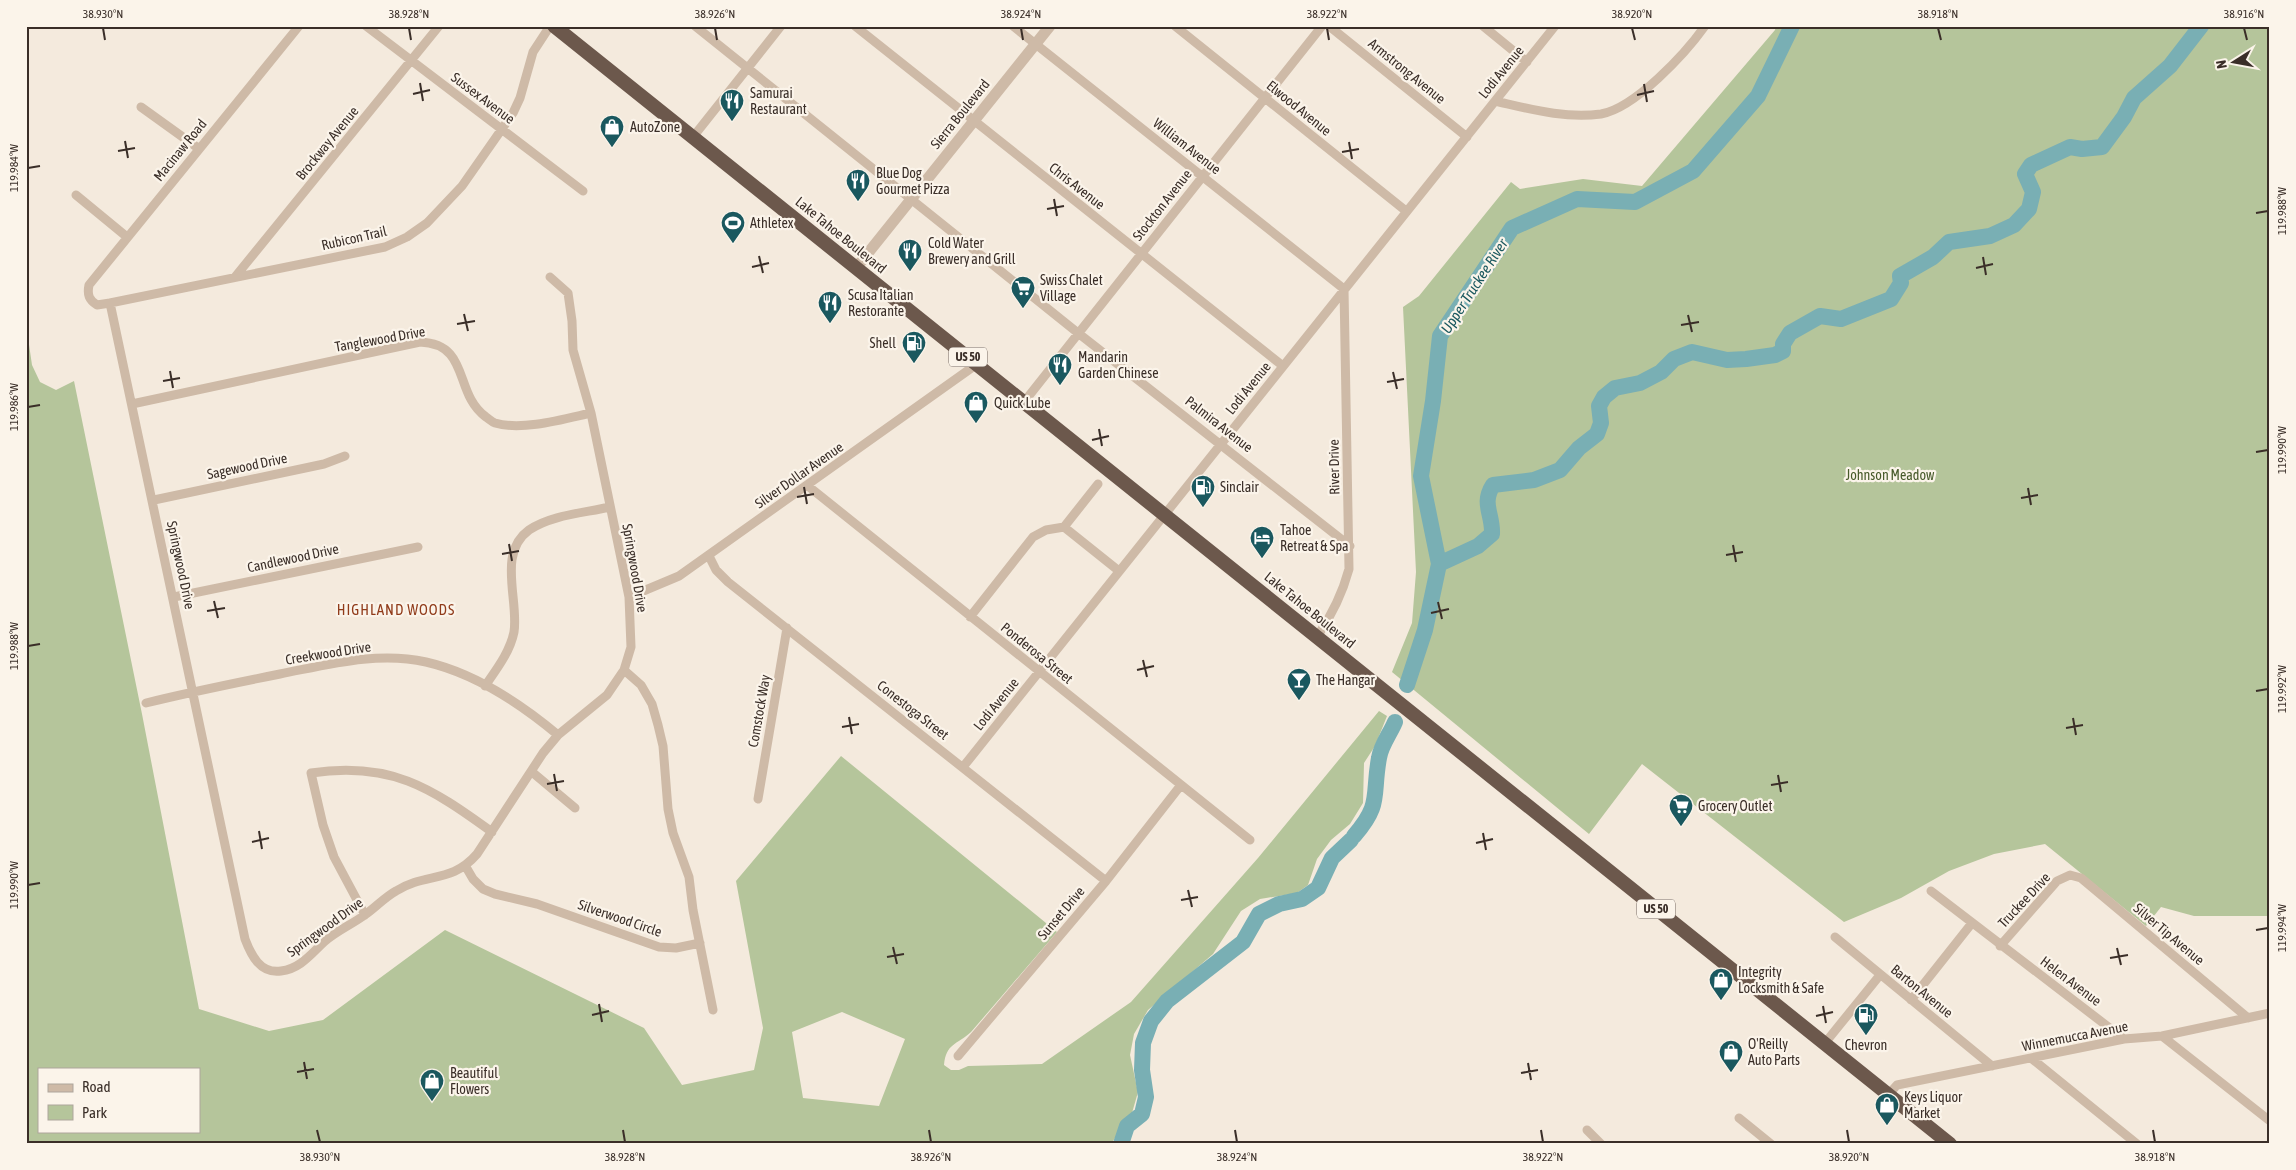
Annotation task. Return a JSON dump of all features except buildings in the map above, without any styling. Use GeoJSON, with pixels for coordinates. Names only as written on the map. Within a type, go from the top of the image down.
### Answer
{"type":"FeatureCollection","features":[{"type":"Feature","properties":{"kind":"highway","name":"Lake Tahoe Boulevard"},"geometry":{"type":"LineString","coordinates":[[554,26],[1950,1144]]}},
{"type":"Feature","properties":{"kind":"street","name":"Macinaw Road"},"geometry":{"type":"LineString","coordinates":[[88,294],[89,285],[198,148],[299,26]]}},
{"type":"Feature","properties":{"kind":"street","name":"Sussex Avenue"},"geometry":{"type":"LineString","coordinates":[[366,26],[583,191]]}},
{"type":"Feature","properties":{"kind":"street","name":"Brockway Avenue"},"geometry":{"type":"LineString","coordinates":[[235,277],[439,26]]}},
{"type":"Feature","properties":{"kind":"street","name":"Rubicon Trail"},"geometry":{"type":"LineString","coordinates":[[88,294],[91,301],[98,305],[110,303],[385,247],[407,237],[427,222],[462,186],[513,113],[520,98],[533,52],[550,26]]}},
{"type":"Feature","properties":{"kind":"street","name":"Palmira Avenue"},"geometry":{"type":"LineString","coordinates":[[695,26],[1078,333],[1350,546]]}},
{"type":"Feature","properties":{"kind":"street"},"geometry":{"type":"LineString","coordinates":[[693,137],[781,26]]}},
{"type":"Feature","properties":{"kind":"street","name":"Chris Avenue"},"geometry":{"type":"LineString","coordinates":[[855,26],[1283,366]]}},
{"type":"Feature","properties":{"kind":"street","name":"William Avenue"},"geometry":{"type":"LineString","coordinates":[[1013,26],[1344,289]]}},
{"type":"Feature","properties":{"kind":"street","name":"Sierra Boulevard"},"geometry":{"type":"LineString","coordinates":[[856,268],[1050,26]]}},
{"type":"Feature","properties":{"kind":"street","name":"Elwood Avenue"},"geometry":{"type":"LineString","coordinates":[[1175,26],[1406,211]]}},
{"type":"Feature","properties":{"kind":"street","name":"Stockton Avenue"},"geometry":{"type":"LineString","coordinates":[[1024,402],[1322,26]]}},
{"type":"Feature","properties":{"kind":"street","name":"Armstrong Avenue"},"geometry":{"type":"LineString","coordinates":[[1329,26],[1467,137]]}},
{"type":"Feature","properties":{"kind":"street"},"geometry":{"type":"LineString","coordinates":[[1483,26],[1527,62]]}},
{"type":"Feature","properties":{"kind":"street","name":"Lodi Avenue"},"geometry":{"type":"LineString","coordinates":[[963,766],[1555,26]]}},
{"type":"Feature","properties":{"kind":"street"},"geometry":{"type":"LineString","coordinates":[[1495,101],[1549,113],[1577,115],[1602,114],[1622,107],[1658,78],[1692,44],[1705,26]]}},
{"type":"Feature","properties":{"kind":"street"},"geometry":{"type":"LineString","coordinates":[[141,107],[198,148]]}},
{"type":"Feature","properties":{"kind":"street"},"geometry":{"type":"LineString","coordinates":[[76,195],[127,237]]}},
{"type":"Feature","properties":{"kind":"street","name":"Springwood Drive"},"geometry":{"type":"LineString","coordinates":[[110,303],[154,500],[245,939],[252,958],[265,969],[280,972],[294,968],[308,959],[325,941],[365,915],[396,891],[417,881],[449,875],[466,867],[558,735],[607,695],[624,670],[631,647],[629,597],[591,413],[573,350],[572,321],[568,293],[550,277]]}},
{"type":"Feature","properties":{"kind":"street","name":"River Drive"},"geometry":{"type":"LineString","coordinates":[[1318,637],[1334,612],[1344,591],[1349,569],[1344,289]]}},
{"type":"Feature","properties":{"kind":"street","name":"Tanglewood Drive"},"geometry":{"type":"LineString","coordinates":[[132,404],[420,342],[434,343],[449,352],[458,363],[472,403],[494,423],[515,425],[591,413]]}},
{"type":"Feature","properties":{"kind":"street","name":"Silver Dollar Avenue"},"geometry":{"type":"LineString","coordinates":[[629,597],[679,576],[709,556],[977,364]]}},
{"type":"Feature","properties":{"kind":"street","name":"Sagewood Drive"},"geometry":{"type":"LineString","coordinates":[[154,500],[324,464],[345,456]]}},
{"type":"Feature","properties":{"kind":"street"},"geometry":{"type":"LineString","coordinates":[[970,617],[1033,537],[1046,530],[1064,527],[1098,484]]}},
{"type":"Feature","properties":{"kind":"street","name":"Ponderosa Street"},"geometry":{"type":"LineString","coordinates":[[808,486],[1039,673],[1250,840]]}},
{"type":"Feature","properties":{"kind":"street"},"geometry":{"type":"LineString","coordinates":[[485,686],[502,661],[512,638],[515,615],[510,570],[514,550],[528,531],[548,521],[610,507]]}},
{"type":"Feature","properties":{"kind":"street"},"geometry":{"type":"LineString","coordinates":[[1064,527],[1120,572]]}},
{"type":"Feature","properties":{"kind":"street","name":"Candlewood Drive"},"geometry":{"type":"LineString","coordinates":[[174,597],[418,547]]}},
{"type":"Feature","properties":{"kind":"street","name":"Conestoga Street"},"geometry":{"type":"LineString","coordinates":[[709,556],[716,570],[728,582],[1106,880]]}},
{"type":"Feature","properties":{"kind":"street","name":"Comstock Way"},"geometry":{"type":"LineString","coordinates":[[758,798],[787,628]]}},
{"type":"Feature","properties":{"kind":"street","name":"Creekwood Drive"},"geometry":{"type":"LineString","coordinates":[[146,703],[194,691],[347,661],[387,658],[425,662],[456,671],[532,714],[558,735]]}},
{"type":"Feature","properties":{"kind":"street"},"geometry":{"type":"LineString","coordinates":[[624,670],[641,685],[652,704],[658,725],[663,746],[668,809],[673,833],[689,877],[713,1010]]}},
{"type":"Feature","properties":{"kind":"street"},"geometry":{"type":"LineString","coordinates":[[365,915],[334,857],[323,825],[311,773],[356,770],[385,774],[417,784],[444,797],[492,832]]}},
{"type":"Feature","properties":{"kind":"street"},"geometry":{"type":"LineString","coordinates":[[532,772],[575,808]]}},
{"type":"Feature","properties":{"kind":"street","name":"Sunset Drive"},"geometry":{"type":"LineString","coordinates":[[958,1056],[1106,880],[1181,785]]}},
{"type":"Feature","properties":{"kind":"street","name":"Silverwood Circle"},"geometry":{"type":"LineString","coordinates":[[466,867],[473,880],[495,894],[537,904],[659,947],[676,948],[700,943]]}},
{"type":"Feature","properties":{"kind":"street","name":"Truckee Drive"},"geometry":{"type":"LineString","coordinates":[[2000,946],[2057,881],[2070,876]]}},
{"type":"Feature","properties":{"kind":"street","name":"Silver Tip Avenue"},"geometry":{"type":"LineString","coordinates":[[2070,876],[2081,878],[2248,1018]]}},
{"type":"Feature","properties":{"kind":"street","name":"Helen Avenue"},"geometry":{"type":"LineString","coordinates":[[1931,891],[2000,946],[2124,1039]]}},
{"type":"Feature","properties":{"kind":"street"},"geometry":{"type":"LineString","coordinates":[[1911,1000],[1972,924]]}},
{"type":"Feature","properties":{"kind":"street","name":"Barton Avenue"},"geometry":{"type":"LineString","coordinates":[[1835,937],[1992,1066]]}},
{"type":"Feature","properties":{"kind":"street"},"geometry":{"type":"LineString","coordinates":[[1825,1043],[1880,975]]}},
{"type":"Feature","properties":{"kind":"street","name":"Winnemucca Avenue"},"geometry":{"type":"LineString","coordinates":[[1889,1094],[1897,1085],[2124,1039],[2162,1036],[2270,1013]]}},
{"type":"Feature","properties":{"kind":"street"},"geometry":{"type":"LineString","coordinates":[[2162,1036],[2270,1121]]}},
{"type":"Feature","properties":{"kind":"street"},"geometry":{"type":"LineString","coordinates":[[2031,1058],[2137,1144]]}},
{"type":"Feature","properties":{"kind":"street"},"geometry":{"type":"LineString","coordinates":[[1739,1118],[1771,1144]]}},
{"type":"Feature","properties":{"kind":"street"},"geometry":{"type":"LineString","coordinates":[[1587,1130],[1602,1144]]}},
{"type":"Feature","properties":{"kind":"green space","name":"Johnson Meadow"},"geometry":{"type":"Polygon","coordinates":[[[1776,26],[2270,26],[2270,916],[2194,916],[2161,907],[2146,926],[2045,844],[1994,854],[1949,871],[1901,898],[1844,922],[1642,764],[1589,834],[1392,672],[1412,623],[1416,572],[1403,307],[1419,296],[1511,182],[1520,189],[1583,179],[1642,186],[1775,30],[1776,26]]]}},
{"type":"Feature","properties":{"kind":"green space"},"geometry":{"type":"Polygon","coordinates":[[[26,324],[32,365],[40,382],[56,390],[74,381],[142,714],[199,1009],[269,1031],[323,1020],[445,930],[644,1028],[682,1085],[754,1070],[763,1028],[736,881],[841,756],[1057,932],[971,1032],[950,1048],[944,1065],[951,1070],[959,1070],[968,1066],[1042,1064],[1131,1002],[1258,858],[1379,711],[1387,716],[1375,746],[1364,763],[1363,803],[1350,824],[1331,840],[1317,859],[1308,885],[1297,893],[1260,899],[1241,911],[1213,954],[1148,1010],[1134,1034],[1130,1055],[1138,1092],[1132,1113],[1111,1144],[26,1144],[26,324]],[[842,1012],[792,1032],[803,1098],[879,1106],[905,1039],[842,1012]]]}},
{"type":"Feature","properties":{"kind":"waterway","name":"Upper Truckee River"},"geometry":{"type":"LineString","coordinates":[[1407,685],[1425,630],[1439,564],[1421,476],[1433,401],[1440,336],[1512,228],[1577,199],[1635,202],[1693,171],[1758,96],[1792,26]]}},
{"type":"Feature","properties":{"kind":"waterway","name":"Upper Truckee River"},"geometry":{"type":"LineString","coordinates":[[1439,564],[1478,546],[1492,534],[1488,498],[1493,485],[1534,480],[1560,470],[1579,448],[1597,434],[1601,423],[1599,406],[1604,397],[1615,388],[1640,383],[1661,372],[1674,359],[1692,352],[1727,360],[1775,355],[1783,351],[1783,344],[1790,333],[1820,316],[1841,319],[1891,299],[1901,283],[1900,276],[1933,257],[1949,242],[1990,236],[2014,225],[2029,209],[2033,192],[2025,174],[2031,165],[2070,147],[2082,149],[2102,147],[2124,117],[2134,98],[2170,66],[2201,26]]}},
{"type":"Feature","properties":{"kind":"waterway","name":"Upper Truckee River"},"geometry":{"type":"LineString","coordinates":[[1354,836],[1369,816],[1374,799],[1380,753],[1395,722]]}},
{"type":"Feature","properties":{"kind":"waterway","name":"Upper Truckee River"},"geometry":{"type":"LineString","coordinates":[[1121,1144],[1127,1126],[1142,1114],[1146,1097],[1142,1070],[1143,1043],[1151,1021],[1167,1001],[1243,942],[1259,914],[1279,904],[1302,899],[1318,888],[1332,858],[1351,840]]}},
{"type":"Feature","properties":{"kind":"place","name":"Samurai Restaurant"},"geometry":{"type":"Point","coordinates":[732,122]}},
{"type":"Feature","properties":{"kind":"place","name":"AutoZone"},"geometry":{"type":"Point","coordinates":[612,148]}},
{"type":"Feature","properties":{"kind":"place","name":"Blue Dog Gourmet Pizza"},"geometry":{"type":"Point","coordinates":[858,202]}},
{"type":"Feature","properties":{"kind":"place","name":"Athletex"},"geometry":{"type":"Point","coordinates":[733,244]}},
{"type":"Feature","properties":{"kind":"place","name":"Cold Water Brewery and Grill"},"geometry":{"type":"Point","coordinates":[910,272]}},
{"type":"Feature","properties":{"kind":"place","name":"Swiss Chalet Village"},"geometry":{"type":"Point","coordinates":[1023,309]}},
{"type":"Feature","properties":{"kind":"place","name":"Scusa Italian Restorante"},"geometry":{"type":"Point","coordinates":[830,324]}},
{"type":"Feature","properties":{"kind":"place","name":"Shell"},"geometry":{"type":"Point","coordinates":[914,364]}},
{"type":"Feature","properties":{"kind":"place","name":"Mandarin Garden Chinese"},"geometry":{"type":"Point","coordinates":[1060,386]}},
{"type":"Feature","properties":{"kind":"place","name":"Quick Lube"},"geometry":{"type":"Point","coordinates":[976,424]}},
{"type":"Feature","properties":{"kind":"place","name":"Sinclair"},"geometry":{"type":"Point","coordinates":[1203,508]}},
{"type":"Feature","properties":{"kind":"place","name":"Tahoe Retreat & Spa"},"geometry":{"type":"Point","coordinates":[1262,559]}},
{"type":"Feature","properties":{"kind":"place","name":"The Hangar"},"geometry":{"type":"Point","coordinates":[1299,701]}},
{"type":"Feature","properties":{"kind":"place","name":"Grocery Outlet"},"geometry":{"type":"Point","coordinates":[1681,827]}},
{"type":"Feature","properties":{"kind":"place","name":"Integrity Locksmith & Safe"},"geometry":{"type":"Point","coordinates":[1721,1001]}},
{"type":"Feature","properties":{"kind":"place","name":"Chevron"},"geometry":{"type":"Point","coordinates":[1866,1036]}},
{"type":"Feature","properties":{"kind":"place","name":"O'Reilly Auto Parts"},"geometry":{"type":"Point","coordinates":[1731,1073]}},
{"type":"Feature","properties":{"kind":"place","name":"Beautiful Flowers"},"geometry":{"type":"Point","coordinates":[432,1102]}},
{"type":"Feature","properties":{"kind":"place","name":"Keys Liquor Market"},"geometry":{"type":"Point","coordinates":[1887,1126]}},
{"type":"Feature","properties":{"kind":"district","name":"HIGHLAND WOODS"},"geometry":{"type":"Point","coordinates":[396,609]}}]}
